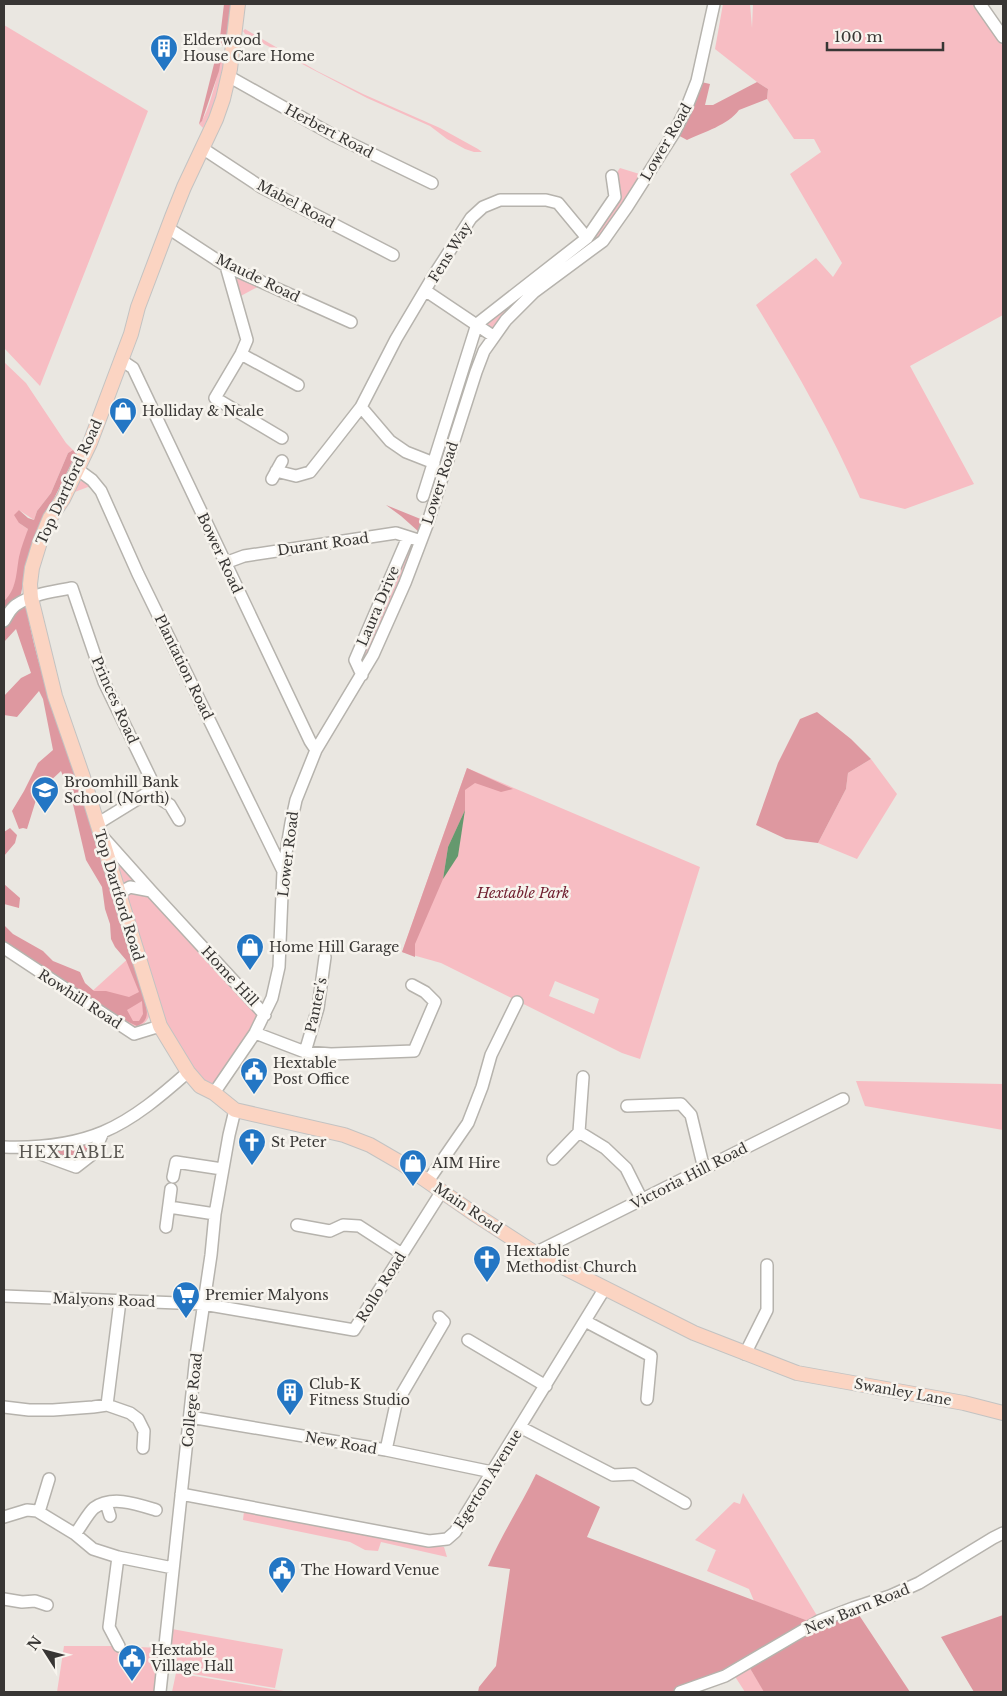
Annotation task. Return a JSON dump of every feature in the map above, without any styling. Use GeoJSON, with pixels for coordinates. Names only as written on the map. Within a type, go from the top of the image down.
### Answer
{"type":"FeatureCollection","features":[{"type":"Feature","properties":{"kind":"main road","name":"Top Dartford Road"},"geometry":{"type":"LineString","coordinates":[[214,1093],[200,1086],[188,1072],[174,1052],[160,1026],[49,675],[30,598],[30,584],[32,568],[40,542],[50,518],[63,499],[90,443],[121,360],[138,306],[168,228],[216,119],[228,76],[238,4]]}},
{"type":"Feature","properties":{"kind":"main road","name":"Main Road"},"geometry":{"type":"LineString","coordinates":[[214,1093],[236,1110],[344,1135],[386,1152],[473,1213],[535,1253],[694,1333],[745,1354],[802,1374]]}},
{"type":"Feature","properties":{"kind":"main road","name":"Swanley Lane"},"geometry":{"type":"LineString","coordinates":[[802,1374],[964,1403],[1003,1413]]}},
{"type":"Feature","properties":{"kind":"street","name":"Lower Road"},"geometry":{"type":"LineString","coordinates":[[265,1015],[272,998],[278,967],[283,871],[290,823],[296,800],[316,750],[373,655],[405,583],[421,541],[484,351],[493,336],[515,309],[534,292],[603,241],[628,207],[674,133],[686,109],[697,81],[714,4]]}},
{"type":"Feature","properties":{"kind":"street"},"geometry":{"type":"LineString","coordinates":[[980,4],[1003,37]]}},
{"type":"Feature","properties":{"kind":"street","name":"Herbert Road"},"geometry":{"type":"LineString","coordinates":[[228,76],[333,135],[432,183]]}},
{"type":"Feature","properties":{"kind":"street","name":"Mabel Road"},"geometry":{"type":"LineString","coordinates":[[202,148],[261,187],[393,255]]}},
{"type":"Feature","properties":{"kind":"street"},"geometry":{"type":"LineString","coordinates":[[477,324],[587,238],[616,197],[612,176]]}},
{"type":"Feature","properties":{"kind":"street","name":"Fens Way"},"geometry":{"type":"LineString","coordinates":[[277,470],[296,476],[310,472],[361,407],[396,339],[426,292],[434,275],[474,214],[482,207],[500,200],[546,200],[558,203],[587,238]]}},
{"type":"Feature","properties":{"kind":"street","name":"Maude Road"},"geometry":{"type":"LineString","coordinates":[[168,228],[226,266],[351,322]]}},
{"type":"Feature","properties":{"kind":"street"},"geometry":{"type":"LineString","coordinates":[[226,266],[247,340],[241,354],[215,398],[282,438]]}},
{"type":"Feature","properties":{"kind":"street"},"geometry":{"type":"LineString","coordinates":[[426,292],[493,336]]}},
{"type":"Feature","properties":{"kind":"street","name":"Lower Road"},"geometry":{"type":"LineString","coordinates":[[424,496],[477,324]]}},
{"type":"Feature","properties":{"kind":"street"},"geometry":{"type":"LineString","coordinates":[[241,354],[298,385]]}},
{"type":"Feature","properties":{"kind":"street","name":"Bower Road"},"geometry":{"type":"LineString","coordinates":[[121,360],[133,368],[310,741],[316,750]]}},
{"type":"Feature","properties":{"kind":"street"},"geometry":{"type":"LineString","coordinates":[[361,407],[390,441],[406,452],[434,463]]}},
{"type":"Feature","properties":{"kind":"street","name":"Plantation Road"},"geometry":{"type":"LineString","coordinates":[[77,469],[92,480],[101,491],[138,574],[283,871]]}},
{"type":"Feature","properties":{"kind":"street","name":"Durant Road"},"geometry":{"type":"LineString","coordinates":[[225,563],[244,556],[377,536],[396,534],[421,541]]}},
{"type":"Feature","properties":{"kind":"street","name":"Laura Drive"},"geometry":{"type":"LineString","coordinates":[[362,675],[355,660],[408,537]]}},
{"type":"Feature","properties":{"kind":"street","name":"Princes Road"},"geometry":{"type":"LineString","coordinates":[[30,598],[72,588],[104,682],[152,781],[149,792]]}},
{"type":"Feature","properties":{"kind":"street"},"geometry":{"type":"LineString","coordinates":[[4,621],[14,606],[30,598]]}},
{"type":"Feature","properties":{"kind":"street"},"geometry":{"type":"LineString","coordinates":[[98,828],[149,792],[170,806],[179,820]]}},
{"type":"Feature","properties":{"kind":"street","name":"Home Hill"},"geometry":{"type":"LineString","coordinates":[[98,828],[151,891],[265,1015],[214,1093]]}},
{"type":"Feature","properties":{"kind":"street"},"geometry":{"type":"LineString","coordinates":[[118,894],[130,887],[151,891]]}},
{"type":"Feature","properties":{"kind":"street","name":"Rowhill Road"},"geometry":{"type":"LineString","coordinates":[[4,948],[134,1034],[160,1026]]}},
{"type":"Feature","properties":{"kind":"street","name":"Panter's"},"geometry":{"type":"LineString","coordinates":[[305,1052],[318,1008],[325,957]]}},
{"type":"Feature","properties":{"kind":"street","name":"Panter's"},"geometry":{"type":"LineString","coordinates":[[255,1033],[305,1052],[331,1054],[414,1051],[435,1002],[425,992],[412,985]]}},
{"type":"Feature","properties":{"kind":"street"},"geometry":{"type":"LineString","coordinates":[[428,1181],[468,1123],[482,1087],[491,1055],[517,1002]]}},
{"type":"Feature","properties":{"kind":"street"},"geometry":{"type":"LineString","coordinates":[[4,1147],[72,1142],[103,1132],[159,1097],[188,1072]]}},
{"type":"Feature","properties":{"kind":"street"},"geometry":{"type":"LineString","coordinates":[[554,1159],[579,1132],[583,1077]]}},
{"type":"Feature","properties":{"kind":"street","name":"Victoria Hill Road"},"geometry":{"type":"LineString","coordinates":[[535,1253],[843,1099]]}},
{"type":"Feature","properties":{"kind":"street"},"geometry":{"type":"LineString","coordinates":[[627,1106],[681,1104],[691,1115],[704,1169]]}},
{"type":"Feature","properties":{"kind":"street","name":"College Road"},"geometry":{"type":"LineString","coordinates":[[160,1692],[203,1304],[211,1255],[214,1214],[229,1135],[236,1110]]}},
{"type":"Feature","properties":{"kind":"street"},"geometry":{"type":"LineString","coordinates":[[22,1147],[76,1167],[94,1153],[103,1132]]}},
{"type":"Feature","properties":{"kind":"street"},"geometry":{"type":"LineString","coordinates":[[579,1132],[606,1148],[626,1168],[642,1200]]}},
{"type":"Feature","properties":{"kind":"street"},"geometry":{"type":"LineString","coordinates":[[166,1227],[176,1162],[222,1169]]}},
{"type":"Feature","properties":{"kind":"street","name":"Rollo Road"},"geometry":{"type":"LineString","coordinates":[[203,1304],[354,1330],[442,1191]]}},
{"type":"Feature","properties":{"kind":"street"},"geometry":{"type":"LineString","coordinates":[[169,1207],[214,1214]]}},
{"type":"Feature","properties":{"kind":"street"},"geometry":{"type":"LineString","coordinates":[[296,1225],[314,1225],[330,1231],[342,1225],[359,1226],[402,1254]]}},
{"type":"Feature","properties":{"kind":"street"},"geometry":{"type":"LineString","coordinates":[[745,1354],[766,1310],[767,1265]]}},
{"type":"Feature","properties":{"kind":"street","name":"Egerton Avenue"},"geometry":{"type":"LineString","coordinates":[[181,1494],[429,1541],[447,1540],[455,1532],[605,1288]]}},
{"type":"Feature","properties":{"kind":"street","name":"Malyons Road"},"geometry":{"type":"LineString","coordinates":[[4,1296],[203,1304]]}},
{"type":"Feature","properties":{"kind":"street"},"geometry":{"type":"LineString","coordinates":[[107,1405],[120,1301]]}},
{"type":"Feature","properties":{"kind":"street"},"geometry":{"type":"LineString","coordinates":[[386,1450],[396,1404],[444,1322],[439,1317]]}},
{"type":"Feature","properties":{"kind":"street"},"geometry":{"type":"LineString","coordinates":[[586,1321],[651,1356],[647,1399]]}},
{"type":"Feature","properties":{"kind":"street"},"geometry":{"type":"LineString","coordinates":[[468,1340],[546,1386]]}},
{"type":"Feature","properties":{"kind":"street"},"geometry":{"type":"LineString","coordinates":[[4,1407],[45,1410],[107,1405],[130,1413],[138,1420],[144,1430],[143,1448]]}},
{"type":"Feature","properties":{"kind":"street","name":"New Road"},"geometry":{"type":"LineString","coordinates":[[190,1417],[386,1450],[492,1472]]}},
{"type":"Feature","properties":{"kind":"street"},"geometry":{"type":"LineString","coordinates":[[520,1427],[613,1475],[634,1474],[685,1503]]}},
{"type":"Feature","properties":{"kind":"street"},"geometry":{"type":"LineString","coordinates":[[39,1512],[49,1479]]}},
{"type":"Feature","properties":{"kind":"street"},"geometry":{"type":"LineString","coordinates":[[75,1534],[94,1508],[106,1503],[120,1501],[156,1510]]}},
{"type":"Feature","properties":{"kind":"street"},"geometry":{"type":"LineString","coordinates":[[106,1503],[110,1516]]}},
{"type":"Feature","properties":{"kind":"street"},"geometry":{"type":"LineString","coordinates":[[4,1517],[27,1510],[39,1512],[75,1534],[93,1550],[173,1568]]}},
{"type":"Feature","properties":{"kind":"street","name":"New Barn Road"},"geometry":{"type":"LineString","coordinates":[[680,1692],[725,1676],[819,1621],[919,1584],[1003,1533]]}},
{"type":"Feature","properties":{"kind":"street"},"geometry":{"type":"LineString","coordinates":[[118,1557],[109,1627],[119,1646]]}},
{"type":"Feature","properties":{"kind":"street"},"geometry":{"type":"LineString","coordinates":[[34,1601],[38,1589]]}},
{"type":"Feature","properties":{"kind":"street"},"geometry":{"type":"LineString","coordinates":[[4,1599],[22,1602],[34,1601],[47,1605]]}},
{"type":"Feature","properties":{"kind":"green space"},"geometry":{"type":"Polygon","coordinates":[[[723,4],[750,4],[752,28],[753,4],[973,4],[1003,46],[1003,315],[910,366],[974,484],[905,509],[860,498],[837,448],[756,305],[816,258],[833,277],[842,263],[790,174],[821,152],[814,139],[794,139],[767,99],[768,89],[715,49],[723,4]]]}},
{"type":"Feature","properties":{"kind":"green space"},"geometry":{"type":"Polygon","coordinates":[[[4,25],[148,111],[40,386],[4,348],[4,25]]]}},
{"type":"Feature","properties":{"kind":"green space"},"geometry":{"type":"Polygon","coordinates":[[[245,29],[317,71],[363,94],[440,128],[482,152],[465,149],[447,139],[430,126],[367,98],[245,34],[243,31],[245,29]]]}},
{"type":"Feature","properties":{"kind":"green space"},"geometry":{"type":"Polygon","coordinates":[[[222,54],[227,55],[218,99],[203,128],[199,124],[210,102],[222,54]]]}},
{"type":"Feature","properties":{"kind":"green space"},"geometry":{"type":"Polygon","coordinates":[[[620,168],[646,176],[609,232],[534,292],[493,336],[478,324],[587,238],[618,193],[615,175],[620,168]]]}},
{"type":"Feature","properties":{"kind":"green space"},"geometry":{"type":"Polygon","coordinates":[[[226,266],[265,283],[237,298],[226,266]]]}},
{"type":"Feature","properties":{"kind":"green space"},"geometry":{"type":"Polygon","coordinates":[[[4,362],[26,383],[66,443],[73,450],[68,453],[51,493],[37,511],[34,520],[19,510],[19,523],[28,529],[14,587],[4,601],[4,362]]]}},
{"type":"Feature","properties":{"kind":"green space"},"geometry":{"type":"Polygon","coordinates":[[[85,480],[95,490],[88,487],[72,493],[55,526],[52,524],[78,482],[85,480]]]}},
{"type":"Feature","properties":{"kind":"green space"},"geometry":{"type":"Polygon","coordinates":[[[407,543],[414,544],[414,548],[366,662],[361,663],[361,653],[407,543]]]}},
{"type":"Feature","properties":{"kind":"green space"},"geometry":{"type":"Polygon","coordinates":[[[871,759],[897,794],[857,859],[818,843],[846,789],[848,773],[871,759]]]}},
{"type":"Feature","properties":{"kind":"green space","name":"Hextable Park"},"geometry":{"type":"Polygon","coordinates":[[[467,768],[700,867],[640,1059],[622,1053],[441,963],[402,952],[467,768]],[[555,981],[549,996],[594,1014],[599,999],[555,981]]]}},
{"type":"Feature","properties":{"kind":"green space"},"geometry":{"type":"Polygon","coordinates":[[[100,833],[265,1015],[214,1093],[174,1052],[100,833]]]}},
{"type":"Feature","properties":{"kind":"green space"},"geometry":{"type":"Polygon","coordinates":[[[132,955],[150,1015],[139,1026],[133,1026],[88,995],[132,955]]]}},
{"type":"Feature","properties":{"kind":"green space"},"geometry":{"type":"Polygon","coordinates":[[[856,1081],[1003,1084],[1003,1130],[865,1106],[856,1081]]]}},
{"type":"Feature","properties":{"kind":"green space"},"geometry":{"type":"Polygon","coordinates":[[[743,1493],[819,1619],[811,1622],[754,1601],[749,1589],[707,1571],[716,1550],[695,1540],[734,1502],[740,1504],[743,1493]]]}},
{"type":"Feature","properties":{"kind":"green space"},"geometry":{"type":"Polygon","coordinates":[[[244,1511],[444,1547],[447,1557],[381,1542],[378,1551],[365,1550],[350,1542],[243,1520],[244,1511]]]}},
{"type":"Feature","properties":{"kind":"green space"},"geometry":{"type":"Polygon","coordinates":[[[172,1629],[283,1649],[275,1688],[169,1670],[172,1629]]]}},
{"type":"Feature","properties":{"kind":"green space"},"geometry":{"type":"Polygon","coordinates":[[[64,1646],[162,1648],[156,1692],[57,1692],[64,1646]]]}},
{"type":"Feature","properties":{"kind":"green space"},"geometry":{"type":"Polygon","coordinates":[[[749,1667],[765,1692],[745,1692],[734,1675],[749,1667]]]}},
{"type":"Feature","properties":{"kind":"green space"},"geometry":{"type":"Polygon","coordinates":[[[176,1673],[290,1692],[172,1692],[176,1673]]]}},
{"type":"Feature","properties":{"kind":"shaded area"},"geometry":{"type":"Polygon","coordinates":[[[224,4],[233,4],[226,45],[219,46],[224,4]]]}},
{"type":"Feature","properties":{"kind":"shaded area"},"geometry":{"type":"Polygon","coordinates":[[[217,52],[222,54],[219,71],[202,121],[199,124],[217,52]]]}},
{"type":"Feature","properties":{"kind":"shaded area"},"geometry":{"type":"Polygon","coordinates":[[[697,81],[710,84],[705,105],[713,105],[757,82],[768,89],[767,99],[739,110],[729,120],[687,140],[674,133],[697,81]]]}},
{"type":"Feature","properties":{"kind":"shaded area"},"geometry":{"type":"Polygon","coordinates":[[[73,450],[76,454],[28,557],[21,594],[6,611],[4,610],[4,601],[14,586],[20,553],[28,529],[19,523],[14,515],[19,510],[28,518],[34,520],[37,511],[51,493],[68,453],[73,450]]]}},
{"type":"Feature","properties":{"kind":"shaded area"},"geometry":{"type":"Polygon","coordinates":[[[386,505],[423,520],[419,532],[401,516],[386,505]]]}},
{"type":"Feature","properties":{"kind":"shaded area"},"geometry":{"type":"Polygon","coordinates":[[[26,603],[33,641],[44,678],[146,1006],[146,1018],[137,1026],[118,1017],[22,956],[4,942],[4,925],[13,934],[43,951],[53,961],[80,972],[85,983],[94,991],[106,991],[129,997],[139,992],[126,960],[111,939],[110,924],[105,909],[102,887],[86,860],[72,800],[61,771],[47,784],[46,793],[36,800],[27,829],[19,829],[12,811],[38,763],[53,750],[43,699],[39,691],[17,717],[4,715],[4,696],[21,678],[31,673],[16,629],[4,642],[4,625],[26,603]],[[142,1001],[127,1010],[133,1021],[139,1021],[143,1014],[142,1001]]]}},
{"type":"Feature","properties":{"kind":"shaded area"},"geometry":{"type":"Polygon","coordinates":[[[817,712],[851,739],[871,759],[848,773],[846,789],[818,843],[786,839],[756,825],[778,763],[800,719],[817,712]]]}},
{"type":"Feature","properties":{"kind":"shaded area"},"geometry":{"type":"Polygon","coordinates":[[[467,768],[513,789],[501,792],[475,783],[465,790],[465,810],[448,847],[443,879],[415,944],[415,957],[402,952],[467,768]]]}},
{"type":"Feature","properties":{"kind":"shaded area"},"geometry":{"type":"Polygon","coordinates":[[[465,810],[458,856],[443,879],[448,847],[465,810]]]}},
{"type":"Feature","properties":{"kind":"shaded area"},"geometry":{"type":"Polygon","coordinates":[[[10,828],[17,835],[15,843],[4,856],[4,832],[10,828]]]}},
{"type":"Feature","properties":{"kind":"shaded area"},"geometry":{"type":"Polygon","coordinates":[[[4,884],[20,898],[19,908],[4,904],[4,884]]]}},
{"type":"Feature","properties":{"kind":"shaded area"},"geometry":{"type":"Polygon","coordinates":[[[101,1133],[94,1152],[75,1166],[24,1148],[101,1133]]]}},
{"type":"Feature","properties":{"kind":"shaded area"},"geometry":{"type":"Polygon","coordinates":[[[536,1474],[600,1507],[587,1537],[811,1622],[737,1667],[674,1692],[478,1692],[479,1687],[496,1666],[510,1569],[488,1566],[536,1474]]]}},
{"type":"Feature","properties":{"kind":"shaded area"},"geometry":{"type":"Polygon","coordinates":[[[855,1609],[910,1692],[764,1692],[748,1665],[813,1626],[855,1609]]]}},
{"type":"Feature","properties":{"kind":"shaded area"},"geometry":{"type":"Polygon","coordinates":[[[1003,1615],[1003,1692],[974,1692],[941,1637],[1003,1615]]]}},
{"type":"Feature","properties":{"kind":"place","name":"Elderwood House Care Home"},"geometry":{"type":"Point","coordinates":[164,72]}},
{"type":"Feature","properties":{"kind":"place","name":"Holliday & Neale"},"geometry":{"type":"Point","coordinates":[123,435]}},
{"type":"Feature","properties":{"kind":"place","name":"Broomhill Bank School (North)"},"geometry":{"type":"Point","coordinates":[45,814]}},
{"type":"Feature","properties":{"kind":"place","name":"Home Hill Garage"},"geometry":{"type":"Point","coordinates":[250,971]}},
{"type":"Feature","properties":{"kind":"place","name":"Hextable Post Office"},"geometry":{"type":"Point","coordinates":[254,1095]}},
{"type":"Feature","properties":{"kind":"place","name":"St Peter"},"geometry":{"type":"Point","coordinates":[252,1166]}},
{"type":"Feature","properties":{"kind":"place","name":"AIM Hire"},"geometry":{"type":"Point","coordinates":[413,1187]}},
{"type":"Feature","properties":{"kind":"place","name":"Hextable Methodist Church"},"geometry":{"type":"Point","coordinates":[487,1283]}},
{"type":"Feature","properties":{"kind":"place","name":"Premier Malyons"},"geometry":{"type":"Point","coordinates":[186,1319]}},
{"type":"Feature","properties":{"kind":"place","name":"Club-K Fitness Studio"},"geometry":{"type":"Point","coordinates":[290,1416]}},
{"type":"Feature","properties":{"kind":"place","name":"The Howard Venue"},"geometry":{"type":"Point","coordinates":[282,1594]}},
{"type":"Feature","properties":{"kind":"place","name":"Hextable Village Hall"},"geometry":{"type":"Point","coordinates":[132,1682]}},
{"type":"Feature","properties":{"kind":"district","name":"HEXTABLE"},"geometry":{"type":"Point","coordinates":[72,1152]}}]}
